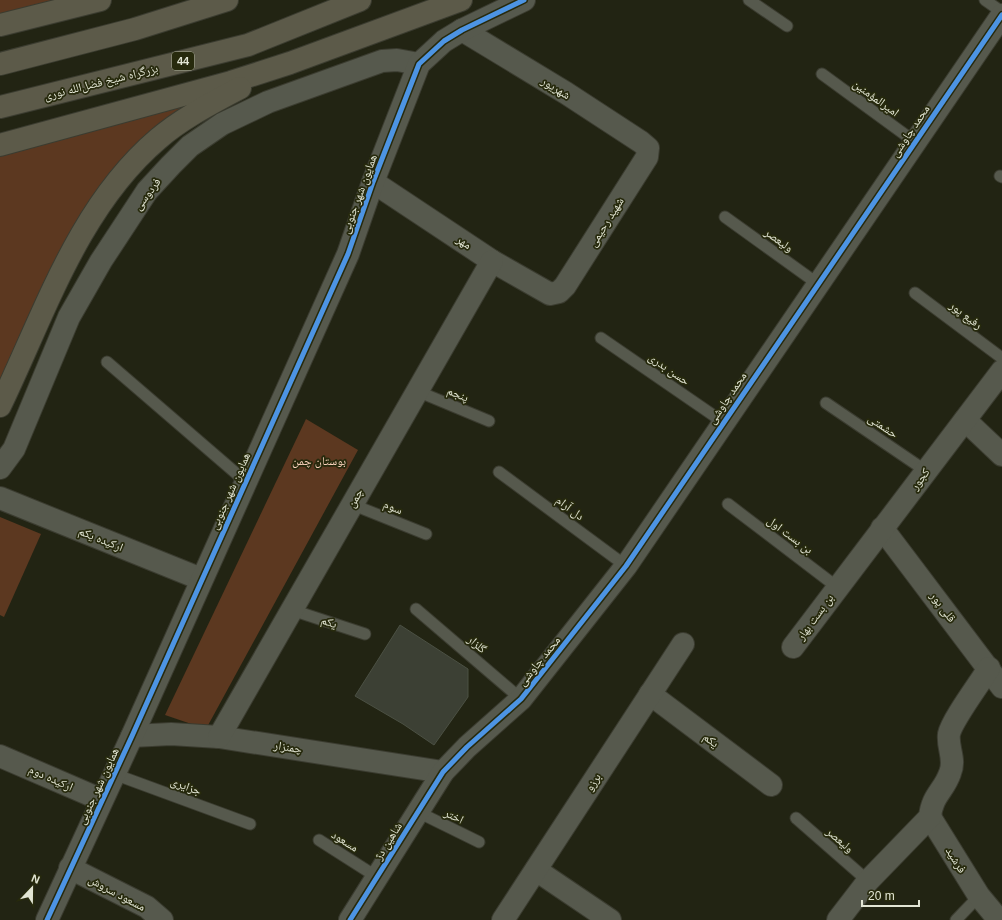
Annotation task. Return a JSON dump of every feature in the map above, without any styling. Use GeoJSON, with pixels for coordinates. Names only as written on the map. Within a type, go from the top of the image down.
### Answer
{"type":"FeatureCollection","features":[{"type":"Feature","properties":{"kind":"highway"},"geometry":{"type":"LineString","coordinates":[[0,25],[100,0]]}},
{"type":"Feature","properties":{"kind":"highway"},"geometry":{"type":"LineString","coordinates":[[0,64],[135,29],[227,0]]}},
{"type":"Feature","properties":{"kind":"highway","name":"بزرگراه شیخ فضل‌الله نوری"},"geometry":{"type":"LineString","coordinates":[[0,107],[248,45],[360,0]]}},
{"type":"Feature","properties":{"kind":"highway"},"geometry":{"type":"LineString","coordinates":[[0,144],[231,82],[290,63],[461,0]]}},
{"type":"Feature","properties":{"kind":"highway"},"geometry":{"type":"LineString","coordinates":[[0,406],[71,254],[101,204],[141,155],[174,126],[236,90],[290,63]]}},
{"type":"Feature","properties":{"kind":"street"},"geometry":{"type":"LineString","coordinates":[[419,64],[444,41],[462,30],[524,0]]}},
{"type":"Feature","properties":{"kind":"street","name":"محمد چاوشی"},"geometry":{"type":"LineString","coordinates":[[443,772],[466,747],[520,699],[626,566],[1002,13]]}},
{"type":"Feature","properties":{"kind":"street","name":"شهریور"},"geometry":{"type":"LineString","coordinates":[[462,30],[572,98],[648,148]]}},
{"type":"Feature","properties":{"kind":"street","name":"فردوسی"},"geometry":{"type":"LineString","coordinates":[[0,468],[14,449],[70,317],[101,261],[147,191],[190,146],[222,124],[268,102],[375,63],[397,60],[419,64]]}},
{"type":"Feature","properties":{"kind":"street","name":"همایون‌ شهر جنوبی"},"geometry":{"type":"LineString","coordinates":[[47,920],[132,736],[201,579],[348,254],[373,182],[419,64]]}},
{"type":"Feature","properties":{"kind":"street","name":"شهید رحیمی"},"geometry":{"type":"LineString","coordinates":[[559,292],[565,286],[647,157],[648,148]]}},
{"type":"Feature","properties":{"kind":"street","name":"مهر"},"geometry":{"type":"LineString","coordinates":[[373,182],[492,261],[550,294],[559,292]]}},
{"type":"Feature","properties":{"kind":"street","name":"چمن"},"geometry":{"type":"LineString","coordinates":[[219,736],[492,261]]}},
{"type":"Feature","properties":{"kind":"street","name":"کجور"},"geometry":{"type":"LineString","coordinates":[[837,587],[1002,371]]}},
{"type":"Feature","properties":{"kind":"street"},"geometry":{"type":"LineString","coordinates":[[965,420],[1002,455]]}},
{"type":"Feature","properties":{"kind":"street","name":"ارکیده یکم"},"geometry":{"type":"LineString","coordinates":[[0,498],[201,579]]}},
{"type":"Feature","properties":{"kind":"street","name":"قلی پور"},"geometry":{"type":"LineString","coordinates":[[882,528],[1002,687]]}},
{"type":"Feature","properties":{"kind":"street","name":"بن بست بهار"},"geometry":{"type":"LineString","coordinates":[[794,647],[837,587]]}},
{"type":"Feature","properties":{"kind":"street","name":"برزو"},"geometry":{"type":"LineString","coordinates":[[503,920],[683,644]]}},
{"type":"Feature","properties":{"kind":"street"},"geometry":{"type":"LineString","coordinates":[[838,920],[868,881],[930,817],[931,805],[950,774],[953,765],[949,745],[951,728],[989,668]]}},
{"type":"Feature","properties":{"kind":"street","name":"یکم"},"geometry":{"type":"LineString","coordinates":[[650,694],[771,785]]}},
{"type":"Feature","properties":{"kind":"street","name":"چمنزار"},"geometry":{"type":"LineString","coordinates":[[132,736],[172,734],[219,736],[443,772]]}},
{"type":"Feature","properties":{"kind":"street","name":"ارکیده دوم"},"geometry":{"type":"LineString","coordinates":[[0,756],[102,800]]}},
{"type":"Feature","properties":{"kind":"street","name":"شاهین دژ"},"geometry":{"type":"LineString","coordinates":[[350,920],[443,772]]}},
{"type":"Feature","properties":{"kind":"street","name":"فرشید"},"geometry":{"type":"LineString","coordinates":[[930,817],[979,896],[999,920]]}},
{"type":"Feature","properties":{"kind":"street","name":"مسعود سروش"},"geometry":{"type":"LineString","coordinates":[[70,868],[147,907],[162,920]]}},
{"type":"Feature","properties":{"kind":"street"},"geometry":{"type":"LineString","coordinates":[[536,870],[610,920]]}},
{"type":"Feature","properties":{"kind":"lane"},"geometry":{"type":"LineString","coordinates":[[749,0],[787,26]]}},
{"type":"Feature","properties":{"kind":"lane"},"geometry":{"type":"LineString","coordinates":[[985,0],[1002,13]]}},
{"type":"Feature","properties":{"kind":"lane","name":"امیرالمؤمنین"},"geometry":{"type":"LineString","coordinates":[[822,74],[914,142]]}},
{"type":"Feature","properties":{"kind":"lane","name":"ولیعصر"},"geometry":{"type":"LineString","coordinates":[[725,216],[818,284]]}},
{"type":"Feature","properties":{"kind":"lane","name":"رفیع‌ پور"},"geometry":{"type":"LineString","coordinates":[[915,293],[1002,358]]}},
{"type":"Feature","properties":{"kind":"lane","name":"حسن بدری"},"geometry":{"type":"LineString","coordinates":[[601,338],[723,422]]}},
{"type":"Feature","properties":{"kind":"lane"},"geometry":{"type":"LineString","coordinates":[[107,362],[246,481]]}},
{"type":"Feature","properties":{"kind":"lane","name":"پنجم"},"geometry":{"type":"LineString","coordinates":[[417,391],[489,421]]}},
{"type":"Feature","properties":{"kind":"lane","name":"حشمتی"},"geometry":{"type":"LineString","coordinates":[[826,403],[926,471]]}},
{"type":"Feature","properties":{"kind":"lane","name":"دل‌ آرام"},"geometry":{"type":"LineString","coordinates":[[499,472],[626,566]]}},
{"type":"Feature","properties":{"kind":"lane","name":"سوم"},"geometry":{"type":"LineString","coordinates":[[351,504],[426,534]]}},
{"type":"Feature","properties":{"kind":"lane","name":"بن بست اول"},"geometry":{"type":"LineString","coordinates":[[728,504],[837,587]]}},
{"type":"Feature","properties":{"kind":"lane","name":"گلزار"},"geometry":{"type":"LineString","coordinates":[[416,609],[520,699]]}},
{"type":"Feature","properties":{"kind":"lane","name":"یکم"},"geometry":{"type":"LineString","coordinates":[[292,610],[365,634]]}},
{"type":"Feature","properties":{"kind":"lane","name":"جزایری"},"geometry":{"type":"LineString","coordinates":[[114,774],[250,824]]}},
{"type":"Feature","properties":{"kind":"lane","name":"اختر"},"geometry":{"type":"LineString","coordinates":[[418,812],[479,842]]}},
{"type":"Feature","properties":{"kind":"lane","name":"ولیعصر"},"geometry":{"type":"LineString","coordinates":[[796,818],[868,881]]}},
{"type":"Feature","properties":{"kind":"lane","name":"مسعود"},"geometry":{"type":"LineString","coordinates":[[319,840],[377,877]]}},
{"type":"Feature","properties":{"kind":"lane"},"geometry":{"type":"LineString","coordinates":[[956,920],[979,896]]}},
{"type":"Feature","properties":{"kind":"green space"},"geometry":{"type":"Polygon","coordinates":[[[0,0],[73,0],[0,19],[0,0]]]}},
{"type":"Feature","properties":{"kind":"green space"},"geometry":{"type":"Polygon","coordinates":[[[235,85],[156,131],[0,387],[0,152],[235,85]]]}},
{"type":"Feature","properties":{"kind":"green space","name":"بوستان چمن"},"geometry":{"type":"Polygon","coordinates":[[[306,419],[358,450],[206,729],[165,715],[306,419]]]}},
{"type":"Feature","properties":{"kind":"green space"},"geometry":{"type":"Polygon","coordinates":[[[0,517],[41,534],[4,617],[0,615],[0,517]]]}},
{"type":"Feature","properties":{"kind":"building"},"geometry":{"type":"Polygon","coordinates":[[[400,625],[468,669],[468,697],[434,745],[403,724],[355,696],[400,625]]]}},
{"type":"Feature","properties":{"kind":"cycle path"},"geometry":{"type":"LineString","coordinates":[[47,920],[132,736],[348,254],[373,182],[419,64],[444,41],[462,30],[524,0]]}},
{"type":"Feature","properties":{"kind":"cycle path"},"geometry":{"type":"LineString","coordinates":[[350,920],[443,772],[467,747],[521,699],[626,566],[1002,15]]}}]}
